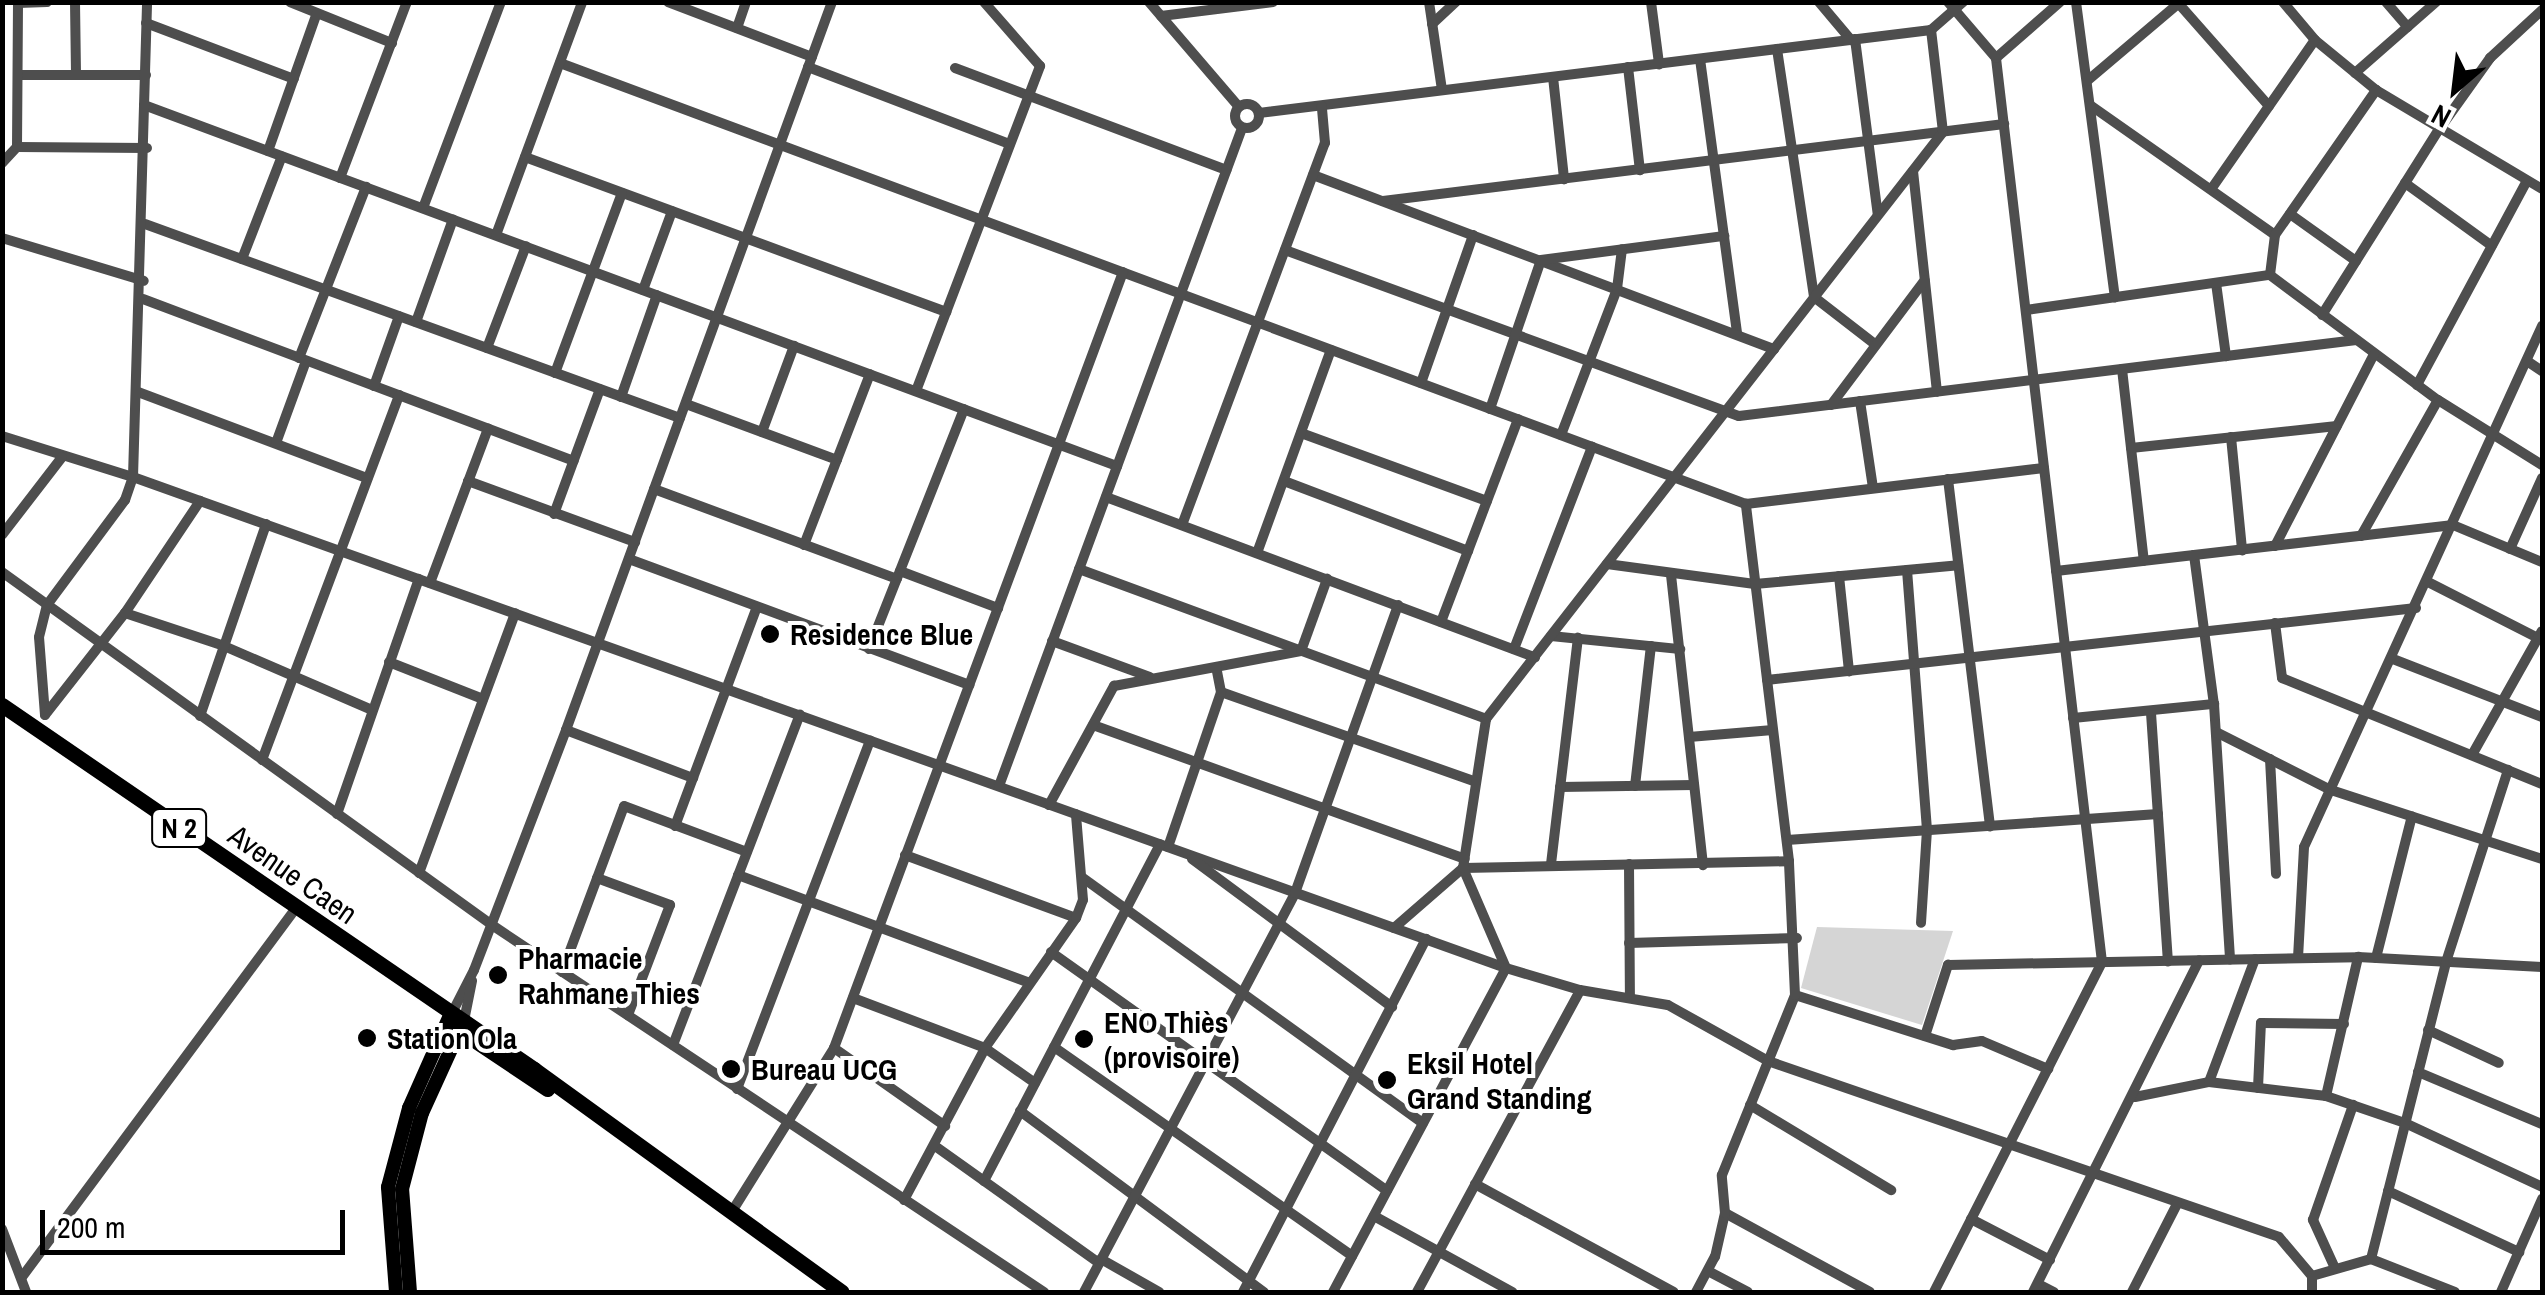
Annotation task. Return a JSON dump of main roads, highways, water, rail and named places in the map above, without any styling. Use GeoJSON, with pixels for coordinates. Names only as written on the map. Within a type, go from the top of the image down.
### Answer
{"type":"FeatureCollection","features":[{"type":"Feature","properties":{"kind":"highway","name":"Avenue Caen"},"geometry":{"type":"LineString","coordinates":[[2,705],[40,722],[456,1022]]}},
{"type":"Feature","properties":{"kind":"highway","name":"N 2"},"geometry":{"type":"LineString","coordinates":[[456,1022],[842,1292]]}},
{"type":"Feature","properties":{"kind":"main road"},"geometry":{"type":"LineString","coordinates":[[396,1292],[388,1187],[409,1108],[456,1022]]}},
{"type":"Feature","properties":{"kind":"main road"},"geometry":{"type":"LineString","coordinates":[[410,1292],[402,1189],[422,1113],[456,1022]]}},
{"type":"Feature","properties":{"kind":"place","name":"Residence Blue"},"geometry":{"type":"Point","coordinates":[770,634]}},
{"type":"Feature","properties":{"kind":"place","name":"Pharmacie Rahmane Thies"},"geometry":{"type":"Point","coordinates":[498,975]}},
{"type":"Feature","properties":{"kind":"place","name":"Station Ola"},"geometry":{"type":"Point","coordinates":[367,1038]}},
{"type":"Feature","properties":{"kind":"place","name":"ENO Thiès (provisoire)"},"geometry":{"type":"Point","coordinates":[1084,1039]}},
{"type":"Feature","properties":{"kind":"place","name":"Bureau UCG"},"geometry":{"type":"Point","coordinates":[731,1069]}},
{"type":"Feature","properties":{"kind":"place","name":"Eksil Hotel Grand Standing"},"geometry":{"type":"Point","coordinates":[1387,1080]}}]}
